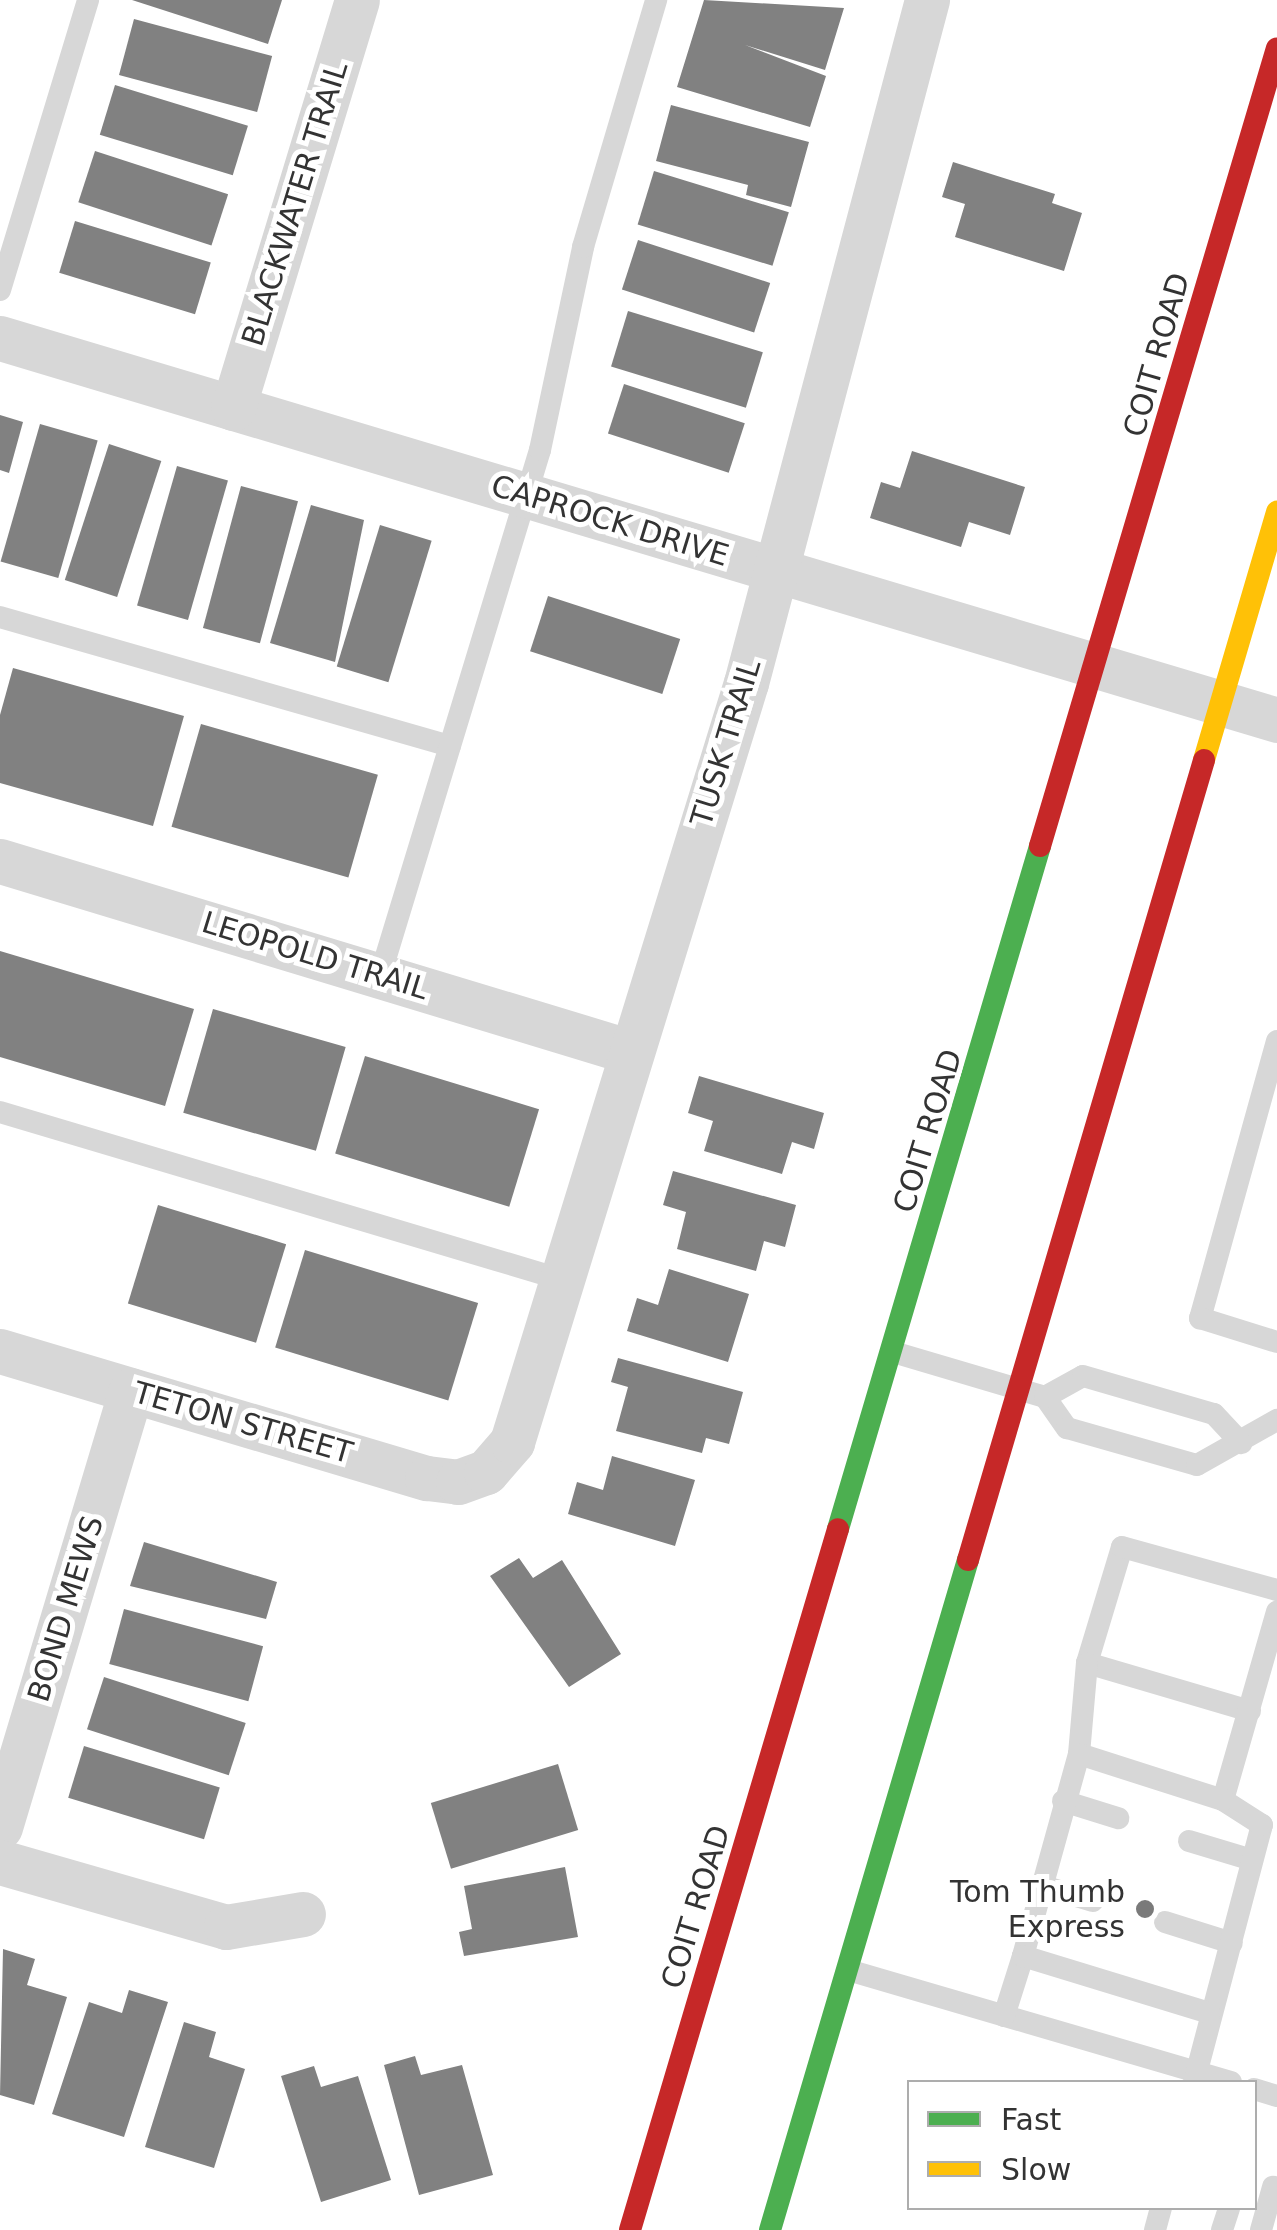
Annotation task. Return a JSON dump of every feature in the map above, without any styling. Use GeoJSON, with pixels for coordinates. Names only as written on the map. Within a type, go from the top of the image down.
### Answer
{"type":"FeatureCollection","features":[{"type":"Feature","properties":{"kind":"main road","name":"COIT ROAD"},"geometry":{"type":"LineString","coordinates":[[630,2230],[1098,667],[1277,48]]}},
{"type":"Feature","properties":{"kind":"main road"},"geometry":{"type":"LineString","coordinates":[[770,2230],[1277,512]]}},
{"type":"Feature","properties":{"kind":"street","name":"BLACKWATER TRAIL"},"geometry":{"type":"LineString","coordinates":[[232,408],[357,0]]}},
{"type":"Feature","properties":{"kind":"street","name":"TUSK TRAIL"},"geometry":{"type":"LineString","coordinates":[[486,1472],[512,1442],[631,1052],[775,570],[927,0]]}},
{"type":"Feature","properties":{"kind":"street","name":"CAPROCK DRIVE"},"geometry":{"type":"LineString","coordinates":[[0,338],[1277,720]]}},
{"type":"Feature","properties":{"kind":"street","name":"LEOPOLD TRAIL"},"geometry":{"type":"LineString","coordinates":[[0,860],[631,1052]]}},
{"type":"Feature","properties":{"kind":"street","name":"TETON STREET"},"geometry":{"type":"LineString","coordinates":[[0,1352],[427,1478],[486,1472]]}},
{"type":"Feature","properties":{"kind":"street","name":"BOND MEWS"},"geometry":{"type":"LineString","coordinates":[[0,1828],[131,1390]]}},
{"type":"Feature","properties":{"kind":"street"},"geometry":{"type":"LineString","coordinates":[[0,1862],[226,1928],[303,1914]]}},
{"type":"Feature","properties":{"kind":"lane"},"geometry":{"type":"LineString","coordinates":[[0,290],[88,0]]}},
{"type":"Feature","properties":{"kind":"lane"},"geometry":{"type":"LineString","coordinates":[[380,976],[526,496],[584,247],[656,0]]}},
{"type":"Feature","properties":{"kind":"lane"},"geometry":{"type":"LineString","coordinates":[[0,617],[450,746]]}},
{"type":"Feature","properties":{"kind":"lane"},"geometry":{"type":"LineString","coordinates":[[1277,1042],[1200,1318],[1277,1342]]}},
{"type":"Feature","properties":{"kind":"lane"},"geometry":{"type":"LineString","coordinates":[[0,1112],[560,1279]]}},
{"type":"Feature","properties":{"kind":"lane"},"geometry":{"type":"LineString","coordinates":[[893,1352],[1045,1398],[1067,1428],[1198,1465],[1277,1420]]}},
{"type":"Feature","properties":{"kind":"lane"},"geometry":{"type":"LineString","coordinates":[[1045,1398],[1083,1376],[1214,1414],[1241,1443]]}},
{"type":"Feature","properties":{"kind":"lane"},"geometry":{"type":"LineString","coordinates":[[1004,2016],[1079,1754],[1087,1663],[1122,1547],[1277,1590]]}},
{"type":"Feature","properties":{"kind":"lane"},"geometry":{"type":"LineString","coordinates":[[1223,1800],[1277,1612]]}},
{"type":"Feature","properties":{"kind":"lane"},"geometry":{"type":"LineString","coordinates":[[1087,1663],[1250,1711]]}},
{"type":"Feature","properties":{"kind":"lane"},"geometry":{"type":"LineString","coordinates":[[848,1970],[1195,2077],[1252,1860],[1269,1827],[1223,1800],[1079,1754]]}},
{"type":"Feature","properties":{"kind":"lane"},"geometry":{"type":"LineString","coordinates":[[1063,1801],[1118,1818]]}},
{"type":"Feature","properties":{"kind":"lane"},"geometry":{"type":"LineString","coordinates":[[1189,1840],[1252,1860]]}},
{"type":"Feature","properties":{"kind":"lane"},"geometry":{"type":"LineString","coordinates":[[1043,1886],[1093,1900]]}},
{"type":"Feature","properties":{"kind":"lane"},"geometry":{"type":"LineString","coordinates":[[1165,1922],[1232,1943]]}},
{"type":"Feature","properties":{"kind":"lane"},"geometry":{"type":"LineString","coordinates":[[1022,1956],[1210,2013]]}},
{"type":"Feature","properties":{"kind":"lane"},"geometry":{"type":"LineString","coordinates":[[1261,2230],[1268,2186]]}},
{"type":"Feature","properties":{"kind":"building"},"geometry":{"type":"Polygon","coordinates":[[[132,0],[282,0],[268,44],[132,0]]]}},
{"type":"Feature","properties":{"kind":"building"},"geometry":{"type":"Polygon","coordinates":[[[704,0],[844,8],[825,70],[745,45],[826,76],[810,127],[677,87],[704,0]]]}},
{"type":"Feature","properties":{"kind":"building"},"geometry":{"type":"Polygon","coordinates":[[[134,19],[272,56],[257,112],[119,75],[134,19]]]}},
{"type":"Feature","properties":{"kind":"building"},"geometry":{"type":"Polygon","coordinates":[[[115,85],[248,126],[233,175],[100,135],[115,85]]]}},
{"type":"Feature","properties":{"kind":"building"},"geometry":{"type":"Polygon","coordinates":[[[671,105],[809,142],[791,207],[746,195],[748,185],[656,161],[671,105]]]}},
{"type":"Feature","properties":{"kind":"building"},"geometry":{"type":"Polygon","coordinates":[[[95,151],[228,194],[211,246],[78,202],[95,151]]]}},
{"type":"Feature","properties":{"kind":"building"},"geometry":{"type":"Polygon","coordinates":[[[953,162],[1055,194],[1052,203],[1082,213],[1064,271],[955,237],[965,204],[942,197],[953,162]]]}},
{"type":"Feature","properties":{"kind":"building"},"geometry":{"type":"Polygon","coordinates":[[[654,171],[789,212],[772,266],[638,225],[654,171]]]}},
{"type":"Feature","properties":{"kind":"building"},"geometry":{"type":"Polygon","coordinates":[[[75,221],[211,263],[195,314],[59,273],[75,221]]]}},
{"type":"Feature","properties":{"kind":"building"},"geometry":{"type":"Polygon","coordinates":[[[638,240],[770,283],[754,332],[622,289],[638,240]]]}},
{"type":"Feature","properties":{"kind":"building"},"geometry":{"type":"Polygon","coordinates":[[[628,311],[763,352],[746,408],[611,366],[628,311]]]}},
{"type":"Feature","properties":{"kind":"building"},"geometry":{"type":"Polygon","coordinates":[[[624,384],[745,423],[729,473],[608,433],[624,384]]]}},
{"type":"Feature","properties":{"kind":"building"},"geometry":{"type":"Polygon","coordinates":[[[0,415],[23,422],[9,473],[0,470],[0,415]]]}},
{"type":"Feature","properties":{"kind":"building"},"geometry":{"type":"Polygon","coordinates":[[[40,424],[98,441],[58,578],[1,561],[40,424]]]}},
{"type":"Feature","properties":{"kind":"building"},"geometry":{"type":"Polygon","coordinates":[[[109,444],[161,461],[117,597],[65,580],[109,444]]]}},
{"type":"Feature","properties":{"kind":"building"},"geometry":{"type":"Polygon","coordinates":[[[912,451],[1025,487],[1010,535],[969,522],[961,547],[870,518],[881,482],[900,488],[912,451]]]}},
{"type":"Feature","properties":{"kind":"building"},"geometry":{"type":"Polygon","coordinates":[[[177,466],[228,481],[188,620],[137,605],[177,466]]]}},
{"type":"Feature","properties":{"kind":"building"},"geometry":{"type":"Polygon","coordinates":[[[241,486],[298,501],[260,643],[203,628],[241,486]]]}},
{"type":"Feature","properties":{"kind":"building"},"geometry":{"type":"Polygon","coordinates":[[[311,505],[364,520],[335,662],[270,643],[311,505]]]}},
{"type":"Feature","properties":{"kind":"building"},"geometry":{"type":"Polygon","coordinates":[[[380,525],[432,541],[388,682],[337,667],[380,525]]]}},
{"type":"Feature","properties":{"kind":"building"},"geometry":{"type":"Polygon","coordinates":[[[548,596],[680,639],[662,694],[530,651],[548,596]]]}},
{"type":"Feature","properties":{"kind":"building"},"geometry":{"type":"Polygon","coordinates":[[[13,668],[184,716],[153,826],[0,783],[0,715],[13,668]]]}},
{"type":"Feature","properties":{"kind":"building"},"geometry":{"type":"Polygon","coordinates":[[[201,724],[378,775],[348,878],[172,827],[201,724]]]}},
{"type":"Feature","properties":{"kind":"building"},"geometry":{"type":"Polygon","coordinates":[[[0,951],[194,1009],[165,1106],[0,1057],[0,951]]]}},
{"type":"Feature","properties":{"kind":"building"},"geometry":{"type":"Polygon","coordinates":[[[213,1009],[346,1047],[316,1151],[183,1113],[213,1009]]]}},
{"type":"Feature","properties":{"kind":"building"},"geometry":{"type":"Polygon","coordinates":[[[365,1056],[539,1109],[509,1207],[335,1154],[365,1056]]]}},
{"type":"Feature","properties":{"kind":"building"},"geometry":{"type":"Polygon","coordinates":[[[699,1076],[824,1113],[814,1149],[792,1142],[782,1174],[704,1151],[713,1121],[688,1113],[699,1076]]]}},
{"type":"Feature","properties":{"kind":"building"},"geometry":{"type":"Polygon","coordinates":[[[673,1171],[796,1205],[785,1247],[764,1241],[756,1271],[677,1249],[686,1212],[663,1205],[673,1171]]]}},
{"type":"Feature","properties":{"kind":"building"},"geometry":{"type":"Polygon","coordinates":[[[158,1205],[286,1244],[256,1343],[128,1303],[158,1205]]]}},
{"type":"Feature","properties":{"kind":"building"},"geometry":{"type":"Polygon","coordinates":[[[305,1250],[478,1303],[448,1400],[275,1348],[305,1250]]]}},
{"type":"Feature","properties":{"kind":"building"},"geometry":{"type":"Polygon","coordinates":[[[669,1269],[749,1294],[728,1362],[627,1331],[637,1298],[658,1305],[669,1269]]]}},
{"type":"Feature","properties":{"kind":"building"},"geometry":{"type":"Polygon","coordinates":[[[618,1358],[743,1392],[729,1444],[706,1438],[702,1453],[616,1431],[628,1387],[611,1382],[618,1358]]]}},
{"type":"Feature","properties":{"kind":"building"},"geometry":{"type":"Polygon","coordinates":[[[612,1456],[695,1480],[675,1546],[568,1514],[577,1482],[603,1490],[612,1456]]]}},
{"type":"Feature","properties":{"kind":"building"},"geometry":{"type":"Polygon","coordinates":[[[144,1542],[277,1582],[266,1619],[130,1586],[144,1542]]]}},
{"type":"Feature","properties":{"kind":"building"},"geometry":{"type":"Polygon","coordinates":[[[519,1558],[533,1578],[562,1560],[621,1654],[569,1687],[490,1576],[519,1558]]]}},
{"type":"Feature","properties":{"kind":"building"},"geometry":{"type":"Polygon","coordinates":[[[124,1609],[263,1646],[248,1701],[109,1664],[124,1609]]]}},
{"type":"Feature","properties":{"kind":"building"},"geometry":{"type":"Polygon","coordinates":[[[104,1677],[246,1723],[229,1775],[87,1729],[104,1677]]]}},
{"type":"Feature","properties":{"kind":"building"},"geometry":{"type":"Polygon","coordinates":[[[84,1746],[220,1788],[204,1839],[68,1798],[84,1746]]]}},
{"type":"Feature","properties":{"kind":"building"},"geometry":{"type":"Polygon","coordinates":[[[558,1764],[578,1830],[451,1869],[431,1803],[558,1764]]]}},
{"type":"Feature","properties":{"kind":"building"},"geometry":{"type":"Polygon","coordinates":[[[565,1867],[578,1937],[464,1956],[459,1932],[472,1929],[464,1886],[565,1867]]]}},
{"type":"Feature","properties":{"kind":"building"},"geometry":{"type":"Polygon","coordinates":[[[3,1949],[35,1959],[27,1985],[67,1997],[34,2105],[0,2095],[3,1949]]]}},
{"type":"Feature","properties":{"kind":"building"},"geometry":{"type":"Polygon","coordinates":[[[129,1990],[168,2002],[124,2137],[52,2114],[89,2002],[122,2013],[129,1990]]]}},
{"type":"Feature","properties":{"kind":"building"},"geometry":{"type":"Polygon","coordinates":[[[184,2022],[216,2032],[209,2057],[245,2069],[214,2168],[145,2147],[184,2022]]]}},
{"type":"Feature","properties":{"kind":"building"},"geometry":{"type":"Polygon","coordinates":[[[415,2056],[421,2075],[462,2065],[493,2175],[419,2195],[384,2065],[415,2056]]]}},
{"type":"Feature","properties":{"kind":"building"},"geometry":{"type":"Polygon","coordinates":[[[314,2066],[321,2087],[358,2076],[391,2180],[321,2202],[281,2076],[314,2066]]]}},
{"type":"Feature","properties":{"kind":"traffic: fast"},"geometry":{"type":"LineString","coordinates":[[838,1529],[1040,846]]}},
{"type":"Feature","properties":{"kind":"traffic: fast"},"geometry":{"type":"LineString","coordinates":[[770,2230],[968,1560]]}},
{"type":"Feature","properties":{"kind":"traffic: slow"},"geometry":{"type":"LineString","coordinates":[[1204,760],[1277,512]]}},
{"type":"Feature","properties":{"kind":"traffic: jam"},"geometry":{"type":"LineString","coordinates":[[1040,846],[1277,48]]}},
{"type":"Feature","properties":{"kind":"traffic: jam"},"geometry":{"type":"LineString","coordinates":[[968,1560],[1204,760]]}},
{"type":"Feature","properties":{"kind":"traffic: jam"},"geometry":{"type":"LineString","coordinates":[[630,2230],[838,1529]]}},
{"type":"Feature","properties":{"kind":"place","name":"Tom Thumb Express"},"geometry":{"type":"Point","coordinates":[1145,1909]}}]}
